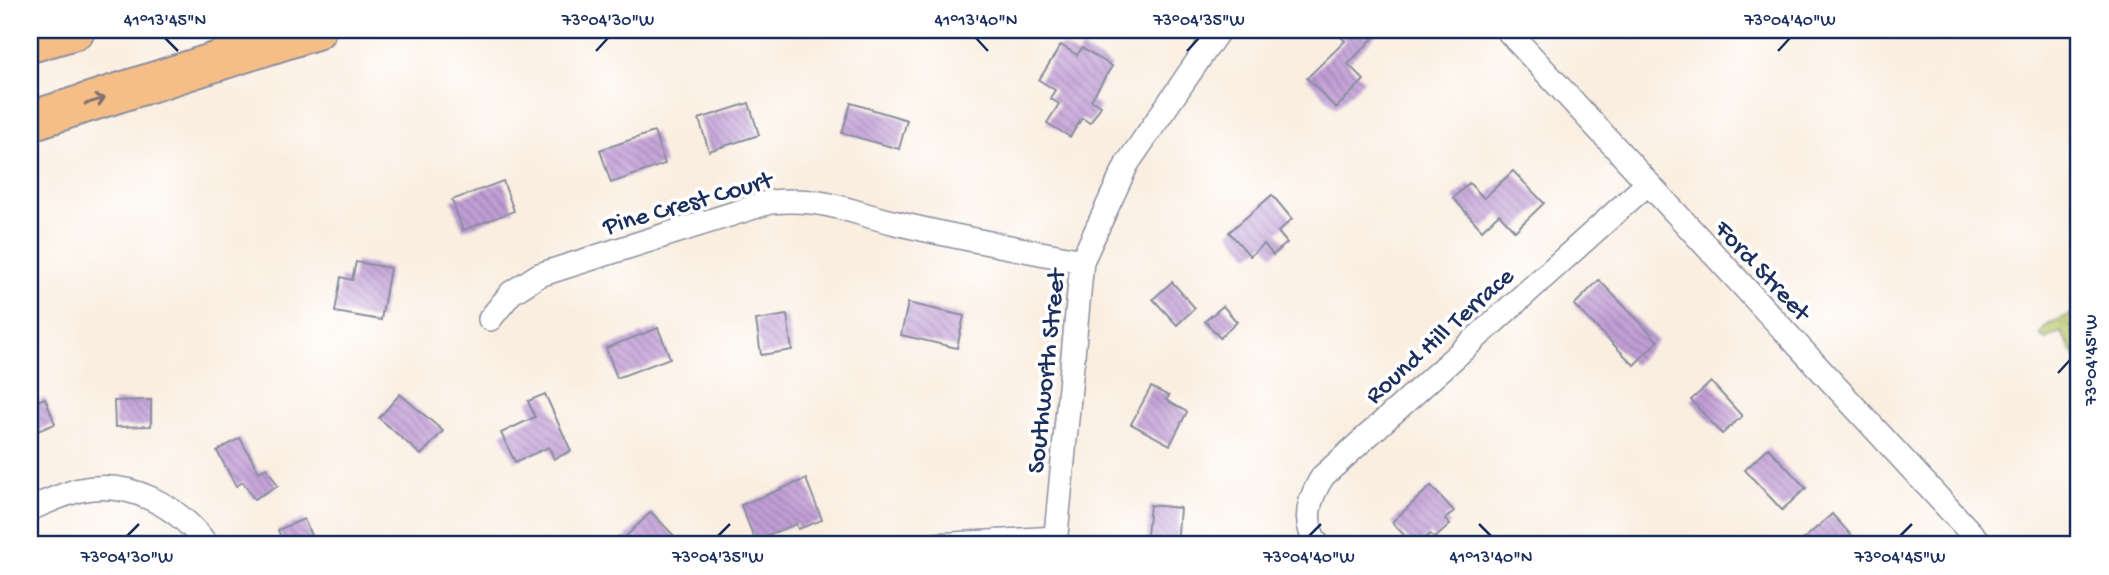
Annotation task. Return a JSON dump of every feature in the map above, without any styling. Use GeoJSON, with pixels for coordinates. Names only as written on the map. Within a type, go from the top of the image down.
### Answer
{"type":"FeatureCollection","features":[{"type":"Feature","properties":{"kind":"highway"},"geometry":{"type":"LineString","coordinates":[[30,43],[75,30]]}},
{"type":"Feature","properties":{"kind":"highway"},"geometry":{"type":"LineString","coordinates":[[30,121],[316,30]]}},
{"type":"Feature","properties":{"kind":"street","name":"Southworth Street"},"geometry":{"type":"LineString","coordinates":[[1055,542],[1083,261],[1127,164],[1219,30]]}},
{"type":"Feature","properties":{"kind":"street","name":"Ford Street"},"geometry":{"type":"LineString","coordinates":[[1507,30],[1982,545]]}},
{"type":"Feature","properties":{"kind":"street","name":"Round Hill Terrace"},"geometry":{"type":"LineString","coordinates":[[1318,545],[1308,525],[1309,507],[1323,476],[1647,184]]}},
{"type":"Feature","properties":{"kind":"street","name":"Pine Crest Court"},"geometry":{"type":"LineString","coordinates":[[490,319],[511,293],[539,275],[770,202],[800,199],[826,202],[893,223],[1083,261]]}},
{"type":"Feature","properties":{"kind":"street"},"geometry":{"type":"LineString","coordinates":[[30,509],[79,490],[120,489],[156,501],[170,509],[196,531],[207,545]]}},
{"type":"Feature","properties":{"kind":"street"},"geometry":{"type":"LineString","coordinates":[[935,545],[1055,542]]}},
{"type":"Feature","properties":{"kind":"green space"},"geometry":{"type":"Polygon","coordinates":[[[2079,310],[2079,323],[2071,327],[2079,340],[2079,362],[2061,332],[2046,339],[2040,335],[2046,326],[2079,310]]]}},
{"type":"Feature","properties":{"kind":"building"},"geometry":{"type":"Polygon","coordinates":[[[1334,30],[1381,30],[1348,64],[1364,80],[1336,108],[1307,78],[1345,41],[1334,30]]]}},
{"type":"Feature","properties":{"kind":"building"},"geometry":{"type":"Polygon","coordinates":[[[1061,45],[1077,55],[1082,48],[1112,66],[1091,100],[1101,106],[1090,123],[1082,118],[1070,137],[1047,123],[1059,104],[1050,98],[1055,90],[1039,80],[1061,45]]]}},
{"type":"Feature","properties":{"kind":"building"},"geometry":{"type":"Polygon","coordinates":[[[749,103],[759,135],[709,151],[699,119],[749,103]]]}},
{"type":"Feature","properties":{"kind":"building"},"geometry":{"type":"Polygon","coordinates":[[[851,103],[907,120],[899,149],[842,133],[851,103]]]}},
{"type":"Feature","properties":{"kind":"building"},"geometry":{"type":"Polygon","coordinates":[[[654,132],[665,164],[611,183],[600,150],[654,132]]]}},
{"type":"Feature","properties":{"kind":"building"},"geometry":{"type":"Polygon","coordinates":[[[1513,171],[1544,203],[1515,231],[1499,214],[1482,230],[1453,198],[1469,183],[1484,198],[1513,171]]]}},
{"type":"Feature","properties":{"kind":"building"},"geometry":{"type":"Polygon","coordinates":[[[503,181],[514,211],[463,230],[452,200],[503,181]]]}},
{"type":"Feature","properties":{"kind":"building"},"geometry":{"type":"Polygon","coordinates":[[[1272,195],[1292,219],[1278,232],[1287,243],[1273,255],[1264,244],[1250,256],[1229,232],[1272,195]]]}},
{"type":"Feature","properties":{"kind":"building"},"geometry":{"type":"Polygon","coordinates":[[[356,262],[390,268],[381,320],[335,312],[341,277],[352,280],[356,262]]]}},
{"type":"Feature","properties":{"kind":"building"},"geometry":{"type":"Polygon","coordinates":[[[1599,280],[1658,341],[1634,365],[1574,305],[1599,280]]]}},
{"type":"Feature","properties":{"kind":"building"},"geometry":{"type":"Polygon","coordinates":[[[1172,282],[1195,308],[1177,325],[1153,299],[1172,282]]]}},
{"type":"Feature","properties":{"kind":"building"},"geometry":{"type":"Polygon","coordinates":[[[908,303],[964,316],[957,348],[901,335],[908,303]]]}},
{"type":"Feature","properties":{"kind":"building"},"geometry":{"type":"Polygon","coordinates":[[[1223,306],[1237,322],[1220,338],[1205,321],[1223,306]]]}},
{"type":"Feature","properties":{"kind":"building"},"geometry":{"type":"Polygon","coordinates":[[[787,315],[792,350],[761,355],[756,320],[787,315]]]}},
{"type":"Feature","properties":{"kind":"building"},"geometry":{"type":"Polygon","coordinates":[[[658,328],[670,358],[617,378],[606,348],[658,328]]]}},
{"type":"Feature","properties":{"kind":"building"},"geometry":{"type":"Polygon","coordinates":[[[1711,382],[1742,416],[1722,434],[1691,400],[1711,382]]]}},
{"type":"Feature","properties":{"kind":"building"},"geometry":{"type":"Polygon","coordinates":[[[1151,387],[1169,396],[1166,400],[1187,412],[1170,445],[1131,424],[1151,387]]]}},
{"type":"Feature","properties":{"kind":"building"},"geometry":{"type":"Polygon","coordinates":[[[400,394],[443,431],[421,455],[379,418],[400,394]]]}},
{"type":"Feature","properties":{"kind":"building"},"geometry":{"type":"Polygon","coordinates":[[[545,394],[571,451],[554,459],[549,447],[515,462],[501,433],[535,417],[528,401],[545,394]]]}},
{"type":"Feature","properties":{"kind":"building"},"geometry":{"type":"Polygon","coordinates":[[[45,398],[55,424],[30,434],[30,404],[45,398]]]}},
{"type":"Feature","properties":{"kind":"building"},"geometry":{"type":"Polygon","coordinates":[[[151,400],[151,426],[115,427],[114,401],[151,400]]]}},
{"type":"Feature","properties":{"kind":"building"},"geometry":{"type":"Polygon","coordinates":[[[240,438],[259,472],[267,468],[278,486],[254,499],[243,482],[236,486],[217,451],[240,438]]]}},
{"type":"Feature","properties":{"kind":"building"},"geometry":{"type":"Polygon","coordinates":[[[1768,448],[1806,488],[1782,510],[1745,470],[1768,448]]]}},
{"type":"Feature","properties":{"kind":"building"},"geometry":{"type":"Polygon","coordinates":[[[806,479],[822,520],[798,529],[796,524],[755,540],[741,505],[806,479]]]}},
{"type":"Feature","properties":{"kind":"building"},"geometry":{"type":"Polygon","coordinates":[[[1431,486],[1454,511],[1445,519],[1450,525],[1435,538],[1430,534],[1418,545],[1413,545],[1392,522],[1431,486]]]}},
{"type":"Feature","properties":{"kind":"building"},"geometry":{"type":"Polygon","coordinates":[[[1150,505],[1180,508],[1177,545],[1146,545],[1150,505]]]}},
{"type":"Feature","properties":{"kind":"building"},"geometry":{"type":"Polygon","coordinates":[[[651,512],[683,545],[617,545],[651,512]]]}},
{"type":"Feature","properties":{"kind":"building"},"geometry":{"type":"Polygon","coordinates":[[[1832,514],[1860,545],[1797,545],[1832,514]]]}},
{"type":"Feature","properties":{"kind":"building"},"geometry":{"type":"Polygon","coordinates":[[[304,519],[315,545],[284,545],[278,530],[304,519]]]}}]}
